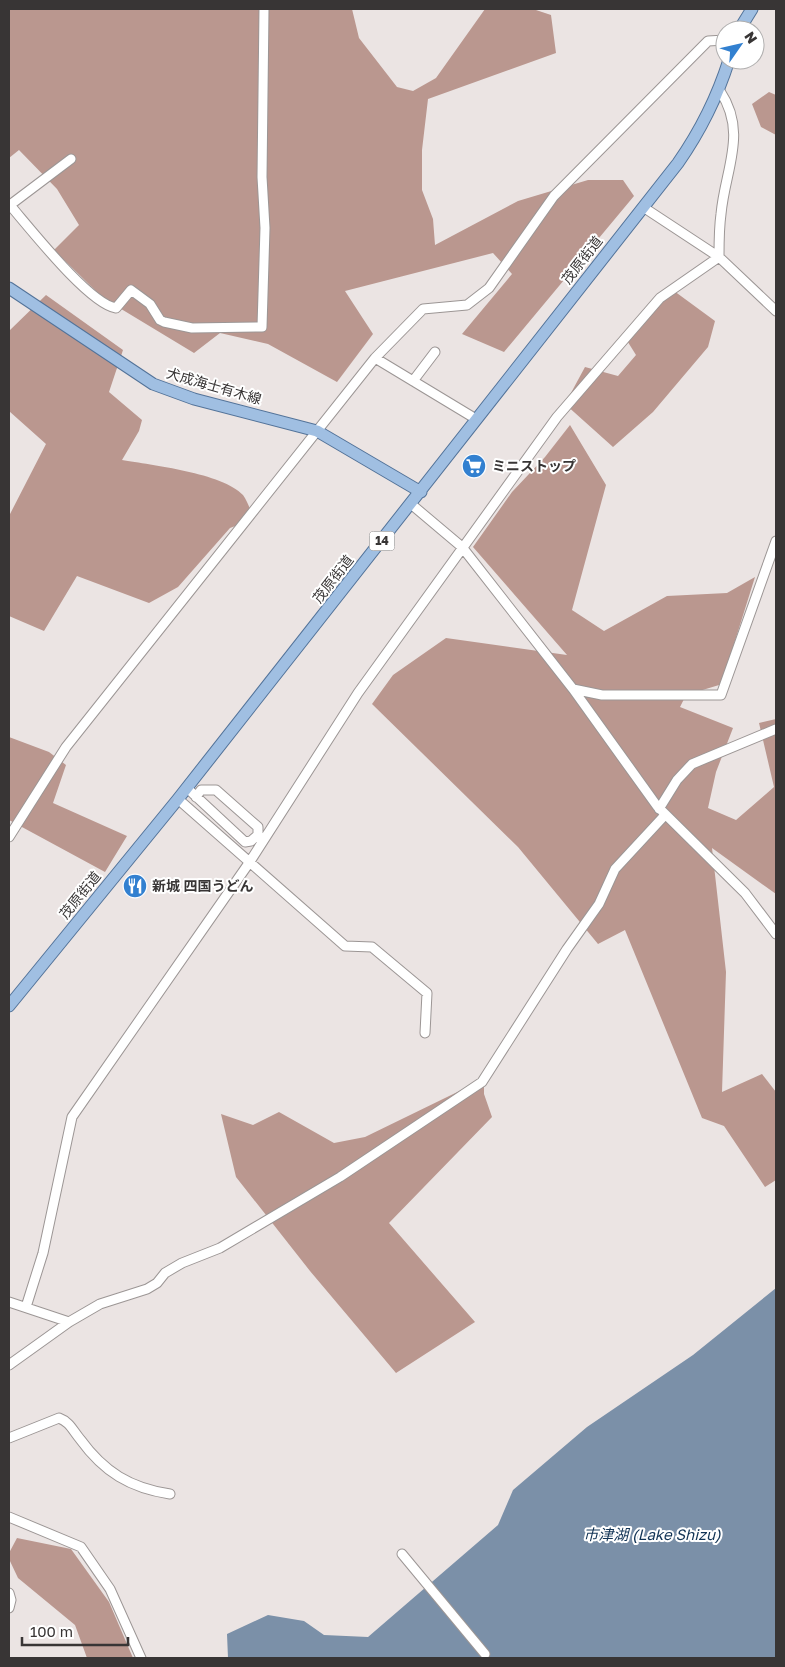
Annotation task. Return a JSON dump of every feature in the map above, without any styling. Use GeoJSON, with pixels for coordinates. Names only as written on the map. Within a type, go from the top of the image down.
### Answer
{"type":"FeatureCollection","features":[{"type":"Feature","properties":{"kind":"main road"},"geometry":{"type":"LineString","coordinates":[[746,20],[752,9]]}},
{"type":"Feature","properties":{"kind":"main road","name":"茂原街道"},"geometry":{"type":"LineString","coordinates":[[9,1006],[187,788],[643,207],[694,139],[720,91],[726,70]]}},
{"type":"Feature","properties":{"kind":"main road","name":"犬成海士有木線"},"geometry":{"type":"LineString","coordinates":[[9,288],[115,360],[170,392],[318,431],[421,492]]}},
{"type":"Feature","properties":{"kind":"street"},"geometry":{"type":"LineString","coordinates":[[71,159],[9,204],[83,288],[110,307],[116,308],[131,290],[150,304],[160,320],[164,322],[192,328],[262,327],[265,228],[262,177],[264,9]]}},
{"type":"Feature","properties":{"kind":"street"},"geometry":{"type":"LineString","coordinates":[[9,837],[66,748],[375,358],[422,308],[468,305],[489,288],[554,196],[708,41],[715,41]]}},
{"type":"Feature","properties":{"kind":"street"},"geometry":{"type":"LineString","coordinates":[[719,257],[721,214],[735,136],[729,105],[720,91]]}},
{"type":"Feature","properties":{"kind":"street"},"geometry":{"type":"LineString","coordinates":[[643,207],[719,257],[776,311]]}},
{"type":"Feature","properties":{"kind":"street"},"geometry":{"type":"LineString","coordinates":[[26,1307],[43,1254],[72,1117],[249,863],[358,693],[557,418],[660,298],[719,257]]}},
{"type":"Feature","properties":{"kind":"street"},"geometry":{"type":"LineString","coordinates":[[413,381],[434,352]]}},
{"type":"Feature","properties":{"kind":"street"},"geometry":{"type":"LineString","coordinates":[[375,358],[476,419]]}},
{"type":"Feature","properties":{"kind":"street"},"geometry":{"type":"LineString","coordinates":[[411,504],[462,547],[573,689],[662,812],[744,894],[776,934]]}},
{"type":"Feature","properties":{"kind":"street"},"geometry":{"type":"LineString","coordinates":[[573,689],[602,696],[722,695],[776,541]]}},
{"type":"Feature","properties":{"kind":"street"},"geometry":{"type":"LineString","coordinates":[[9,1365],[70,1322],[100,1304],[147,1289],[173,1268],[220,1248],[340,1176],[482,1082],[567,949],[599,904],[615,869],[662,812],[678,780],[692,764],[776,729]]}},
{"type":"Feature","properties":{"kind":"street"},"geometry":{"type":"LineString","coordinates":[[187,788],[196,797],[245,842],[251,842],[258,835],[258,827],[216,790],[201,790],[196,797]]}},
{"type":"Feature","properties":{"kind":"street"},"geometry":{"type":"LineString","coordinates":[[178,799],[345,946],[372,947],[427,994],[425,1033]]}},
{"type":"Feature","properties":{"kind":"street"},"geometry":{"type":"LineString","coordinates":[[9,1302],[70,1322]]}},
{"type":"Feature","properties":{"kind":"street"},"geometry":{"type":"LineString","coordinates":[[9,1438],[59,1418],[70,1424],[96,1457],[113,1473],[130,1484],[170,1494]]}},
{"type":"Feature","properties":{"kind":"street"},"geometry":{"type":"LineString","coordinates":[[9,1517],[81,1547],[110,1589],[141,1658]]}},
{"type":"Feature","properties":{"kind":"street"},"geometry":{"type":"LineString","coordinates":[[405,1557],[485,1654]]}},
{"type":"Feature","properties":{"kind":"street"},"geometry":{"type":"LineString","coordinates":[[9,1593],[9,1608]]}},
{"type":"Feature","properties":{"kind":"shaded area"},"geometry":{"type":"Polygon","coordinates":[[[9,9],[352,9],[359,38],[397,87],[413,91],[436,78],[485,9],[533,9],[551,15],[556,53],[428,99],[422,150],[422,190],[433,219],[435,245],[518,201],[588,180],[623,180],[634,196],[504,352],[462,334],[512,274],[493,253],[345,291],[373,334],[337,382],[268,344],[220,333],[194,353],[103,298],[54,250],[79,225],[57,189],[19,150],[9,158],[9,9]]]}},
{"type":"Feature","properties":{"kind":"shaded area"},"geometry":{"type":"Polygon","coordinates":[[[769,92],[776,95],[776,135],[761,127],[752,104],[769,92]]]}},
{"type":"Feature","properties":{"kind":"shaded area"},"geometry":{"type":"Polygon","coordinates":[[[670,288],[715,321],[708,347],[653,412],[613,447],[565,404],[585,367],[618,376],[636,355],[626,339],[670,288]]]}},
{"type":"Feature","properties":{"kind":"shaded area"},"geometry":{"type":"Polygon","coordinates":[[[46,295],[123,350],[109,392],[142,420],[139,431],[122,460],[168,467],[220,481],[233,487],[243,495],[250,509],[246,522],[230,528],[178,587],[149,603],[77,576],[44,631],[9,616],[9,516],[46,444],[9,411],[9,331],[46,295]]]}},
{"type":"Feature","properties":{"kind":"shaded area"},"geometry":{"type":"Polygon","coordinates":[[[570,425],[606,485],[572,610],[604,631],[667,596],[727,593],[755,577],[734,644],[729,682],[686,695],[680,707],[733,728],[716,772],[708,808],[736,820],[774,787],[759,723],[776,719],[776,894],[712,848],[726,972],[722,1092],[762,1074],[776,1092],[776,1180],[765,1187],[724,1126],[702,1118],[625,930],[598,944],[518,847],[372,704],[393,675],[446,638],[567,655],[473,547],[512,492],[545,457],[570,425]]]}},
{"type":"Feature","properties":{"kind":"shaded area"},"geometry":{"type":"Polygon","coordinates":[[[9,737],[49,752],[66,765],[53,803],[127,836],[105,872],[9,820],[9,737]]]}},
{"type":"Feature","properties":{"kind":"shaded area"},"geometry":{"type":"Polygon","coordinates":[[[484,1079],[484,1094],[492,1117],[389,1223],[475,1322],[396,1373],[310,1271],[236,1177],[221,1114],[253,1125],[279,1112],[334,1143],[365,1137],[484,1079]]]}},
{"type":"Feature","properties":{"kind":"shaded area"},"geometry":{"type":"Polygon","coordinates":[[[17,1538],[71,1549],[109,1602],[133,1658],[87,1658],[75,1625],[18,1578],[9,1559],[9,1553],[17,1538]]]}},
{"type":"Feature","properties":{"kind":"water","name":"市津湖 (Lake Shizu)"},"geometry":{"type":"Polygon","coordinates":[[[776,1288],[776,1658],[228,1658],[227,1634],[268,1615],[304,1621],[324,1635],[368,1637],[498,1525],[513,1490],[587,1427],[693,1355],[776,1288]]]}},
{"type":"Feature","properties":{"kind":"place","name":"ミニストップ"},"geometry":{"type":"Point","coordinates":[474,466]}},
{"type":"Feature","properties":{"kind":"place","name":"新城 四国うどん"},"geometry":{"type":"Point","coordinates":[135,886]}}]}
